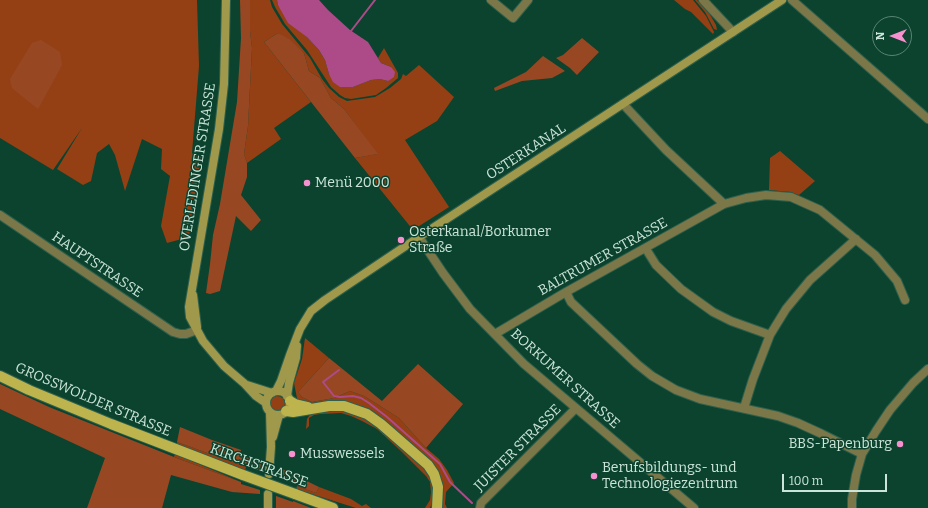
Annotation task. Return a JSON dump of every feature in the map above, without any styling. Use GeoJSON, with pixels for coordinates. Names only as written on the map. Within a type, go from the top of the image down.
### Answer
{"type":"FeatureCollection","features":[{"type":"Feature","properties":{"kind":"main road","name":"OVERLEDINGER STRASSE"},"geometry":{"type":"LineString","coordinates":[[197,330],[192,290],[219,129],[224,84],[226,0]]}},
{"type":"Feature","properties":{"kind":"main road","name":"OSTERKANAL"},"geometry":{"type":"LineString","coordinates":[[288,398],[289,383],[296,358],[300,329],[311,311],[419,237],[782,0]]}},
{"type":"Feature","properties":{"kind":"main road"},"geometry":{"type":"LineString","coordinates":[[197,330],[214,356],[256,396],[266,403]]}},
{"type":"Feature","properties":{"kind":"main road","name":"OSTERKANAL"},"geometry":{"type":"LineString","coordinates":[[274,392],[282,381],[290,355],[298,337]]}},
{"type":"Feature","properties":{"kind":"main road","name":"GROSSWOLDER STRASSE"},"geometry":{"type":"LineString","coordinates":[[0,376],[104,422],[176,449]]}},
{"type":"Feature","properties":{"kind":"main road"},"geometry":{"type":"LineString","coordinates":[[245,384],[274,392],[282,392],[295,404],[312,408]]}},
{"type":"Feature","properties":{"kind":"main road"},"geometry":{"type":"LineString","coordinates":[[269,474],[271,447],[270,412],[266,403],[267,397],[274,392]]}},
{"type":"Feature","properties":{"kind":"main road"},"geometry":{"type":"LineString","coordinates":[[271,447],[283,413],[288,408],[288,398]]}},
{"type":"Feature","properties":{"kind":"main road"},"geometry":{"type":"LineString","coordinates":[[270,412],[276,415],[312,408],[344,406],[367,414],[381,424],[428,465],[434,474],[438,487],[436,506]]}},
{"type":"Feature","properties":{"kind":"main road","name":"KIRCHSTRASSE"},"geometry":{"type":"LineString","coordinates":[[176,449],[333,508]]}},
{"type":"Feature","properties":{"kind":"main road"},"geometry":{"type":"LineString","coordinates":[[268,494],[268,508]]}},
{"type":"Feature","properties":{"kind":"street"},"geometry":{"type":"LineString","coordinates":[[491,0],[513,18],[528,0]]}},
{"type":"Feature","properties":{"kind":"street"},"geometry":{"type":"LineString","coordinates":[[703,0],[733,32]]}},
{"type":"Feature","properties":{"kind":"street"},"geometry":{"type":"LineString","coordinates":[[792,0],[928,119]]}},
{"type":"Feature","properties":{"kind":"street"},"geometry":{"type":"LineString","coordinates":[[623,104],[666,150],[724,204]]}},
{"type":"Feature","properties":{"kind":"street","name":"BALTRUMER STRASSE"},"geometry":{"type":"LineString","coordinates":[[495,334],[566,292],[646,249],[724,204],[746,198],[766,195],[792,197],[820,210],[875,255],[897,281],[905,300]]}},
{"type":"Feature","properties":{"kind":"street","name":"HAUPTSTRASSE"},"geometry":{"type":"LineString","coordinates":[[0,215],[173,332],[186,334],[197,330]]}},
{"type":"Feature","properties":{"kind":"street","name":"BORKUMER STRASSE"},"geometry":{"type":"LineString","coordinates":[[419,237],[443,273],[466,303],[524,364],[694,508]]}},
{"type":"Feature","properties":{"kind":"street"},"geometry":{"type":"LineString","coordinates":[[744,408],[753,379],[770,335],[786,309],[810,280],[856,239]]}},
{"type":"Feature","properties":{"kind":"street"},"geometry":{"type":"LineString","coordinates":[[646,249],[656,265],[681,289],[713,312],[731,321],[770,335]]}},
{"type":"Feature","properties":{"kind":"street"},"geometry":{"type":"LineString","coordinates":[[566,292],[571,302],[637,364],[652,376],[676,390],[700,399],[778,416],[798,423],[862,454]]}},
{"type":"Feature","properties":{"kind":"street"},"geometry":{"type":"LineString","coordinates":[[852,508],[856,475],[862,454],[890,410],[913,383],[928,370]]}},
{"type":"Feature","properties":{"kind":"street","name":"JUISTER STRASSE"},"geometry":{"type":"LineString","coordinates":[[480,508],[482,503],[576,408]]}},
{"type":"Feature","properties":{"kind":"shaded area"},"geometry":{"type":"Polygon","coordinates":[[[0,0],[197,0],[199,66],[192,153],[201,157],[189,237],[167,243],[161,226],[170,176],[161,169],[162,149],[142,139],[125,191],[115,155],[109,144],[97,153],[91,181],[83,185],[57,169],[82,128],[53,170],[0,138],[0,0]]]}},
{"type":"Feature","properties":{"kind":"shaded area"},"geometry":{"type":"Polygon","coordinates":[[[240,0],[250,0],[250,31],[252,48],[248,126],[244,154],[247,163],[247,177],[241,195],[261,220],[251,231],[236,216],[220,291],[210,294],[206,293],[213,235],[220,204],[237,102],[241,38],[240,0]]]}},
{"type":"Feature","properties":{"kind":"shaded area"},"geometry":{"type":"Polygon","coordinates":[[[250,0],[270,0],[272,7],[282,24],[310,58],[322,79],[339,97],[347,101],[375,97],[401,79],[403,74],[406,76],[419,65],[454,97],[437,121],[405,140],[449,207],[413,230],[355,158],[377,154],[344,109],[331,98],[320,78],[309,71],[304,53],[278,33],[264,42],[311,102],[274,128],[281,139],[247,163],[244,154],[248,126],[252,48],[250,31],[250,0]]]}},
{"type":"Feature","properties":{"kind":"shaded area"},"geometry":{"type":"Polygon","coordinates":[[[272,0],[277,0],[278,5],[319,50],[325,60],[329,74],[353,87],[371,80],[380,79],[388,81],[391,67],[381,63],[378,58],[384,48],[398,73],[398,78],[376,95],[351,99],[340,95],[331,87],[307,50],[285,24],[272,0]]]}},
{"type":"Feature","properties":{"kind":"shaded area"},"geometry":{"type":"Polygon","coordinates":[[[277,0],[319,0],[350,30],[368,42],[381,63],[391,67],[395,72],[394,77],[388,81],[380,79],[371,80],[353,87],[340,87],[333,82],[325,60],[319,50],[307,37],[288,23],[278,5],[277,0]]]}},
{"type":"Feature","properties":{"kind":"shaded area"},"geometry":{"type":"Polygon","coordinates":[[[674,0],[693,0],[706,16],[714,32],[713,34],[691,12],[674,0]]]}},
{"type":"Feature","properties":{"kind":"shaded area"},"geometry":{"type":"Polygon","coordinates":[[[695,0],[697,0],[709,13],[716,25],[717,30],[714,29],[705,12],[695,0]]]}},
{"type":"Feature","properties":{"kind":"shaded area"},"geometry":{"type":"Polygon","coordinates":[[[278,33],[289,39],[304,53],[309,71],[320,78],[331,98],[344,109],[378,154],[355,158],[264,42],[278,33]]]}},
{"type":"Feature","properties":{"kind":"shaded area"},"geometry":{"type":"Polygon","coordinates":[[[582,38],[599,52],[577,75],[556,58],[563,55],[582,38]]]}},
{"type":"Feature","properties":{"kind":"shaded area"},"geometry":{"type":"Polygon","coordinates":[[[41,40],[60,52],[62,65],[38,109],[12,88],[10,79],[32,43],[41,40]]]}},
{"type":"Feature","properties":{"kind":"shaded area"},"geometry":{"type":"Polygon","coordinates":[[[543,56],[565,71],[552,78],[522,81],[495,91],[494,88],[526,72],[543,56]]]}},
{"type":"Feature","properties":{"kind":"shaded area"},"geometry":{"type":"Polygon","coordinates":[[[780,151],[815,181],[799,195],[791,192],[769,190],[770,158],[780,151]]]}},
{"type":"Feature","properties":{"kind":"shaded area"},"geometry":{"type":"Polygon","coordinates":[[[305,338],[329,358],[298,392],[302,397],[312,402],[334,398],[350,391],[364,396],[399,418],[426,448],[439,459],[454,483],[446,492],[445,504],[447,508],[440,508],[441,484],[366,410],[298,403],[294,383],[302,359],[305,338]]]}},
{"type":"Feature","properties":{"kind":"shaded area"},"geometry":{"type":"Polygon","coordinates":[[[329,358],[382,401],[418,364],[463,404],[426,448],[399,418],[364,396],[350,391],[334,398],[312,402],[302,397],[298,392],[329,358]]]}},
{"type":"Feature","properties":{"kind":"shaded area"},"geometry":{"type":"Polygon","coordinates":[[[0,384],[49,407],[241,482],[241,484],[260,490],[260,494],[232,492],[171,475],[162,508],[87,508],[105,458],[0,409],[0,384]]]}},
{"type":"Feature","properties":{"kind":"shaded area"},"geometry":{"type":"Polygon","coordinates":[[[277,396],[283,398],[285,404],[283,410],[277,412],[271,410],[269,404],[271,398],[277,396]]]}},
{"type":"Feature","properties":{"kind":"shaded area"},"geometry":{"type":"Polygon","coordinates":[[[336,410],[362,417],[372,423],[423,466],[433,482],[434,495],[430,508],[425,508],[430,500],[431,492],[430,482],[426,476],[377,429],[351,416],[341,413],[314,415],[309,418],[309,426],[306,429],[307,419],[312,413],[336,410]]]}},
{"type":"Feature","properties":{"kind":"shaded area"},"geometry":{"type":"Polygon","coordinates":[[[180,427],[241,450],[240,455],[261,462],[260,471],[177,442],[180,427]]]}},
{"type":"Feature","properties":{"kind":"shaded area"},"geometry":{"type":"Polygon","coordinates":[[[177,442],[246,467],[245,470],[177,445],[177,442]]]}},
{"type":"Feature","properties":{"kind":"shaded area"},"geometry":{"type":"Polygon","coordinates":[[[175,454],[241,482],[174,457],[175,454]]]}},
{"type":"Feature","properties":{"kind":"shaded area"},"geometry":{"type":"Polygon","coordinates":[[[280,468],[319,487],[316,493],[278,477],[280,468]]]}},
{"type":"Feature","properties":{"kind":"shaded area"},"geometry":{"type":"Polygon","coordinates":[[[297,486],[316,493],[319,487],[351,499],[362,506],[366,504],[371,508],[356,508],[296,489],[297,486]]]}},
{"type":"Feature","properties":{"kind":"shaded area"},"geometry":{"type":"Polygon","coordinates":[[[276,496],[293,501],[311,508],[276,508],[276,496]]]}},
{"type":"Feature","properties":{"kind":"waterway"},"geometry":{"type":"LineString","coordinates":[[351,31],[375,0]]}},
{"type":"Feature","properties":{"kind":"waterway"},"geometry":{"type":"LineString","coordinates":[[339,370],[323,382],[334,396],[353,396],[361,398],[369,403],[440,464],[450,482],[472,503]]}},
{"type":"Feature","properties":{"kind":"place","name":"Menü 2000"},"geometry":{"type":"Point","coordinates":[307,183]}},
{"type":"Feature","properties":{"kind":"place","name":"Osterkanal/Borkumer Straße"},"geometry":{"type":"Point","coordinates":[401,240]}},
{"type":"Feature","properties":{"kind":"place","name":"BBS-Papenburg"},"geometry":{"type":"Point","coordinates":[900,444]}},
{"type":"Feature","properties":{"kind":"place","name":"Musswessels"},"geometry":{"type":"Point","coordinates":[292,454]}},
{"type":"Feature","properties":{"kind":"place","name":"Berufsbildungs- und Technologiezentrum"},"geometry":{"type":"Point","coordinates":[594,476]}}]}
